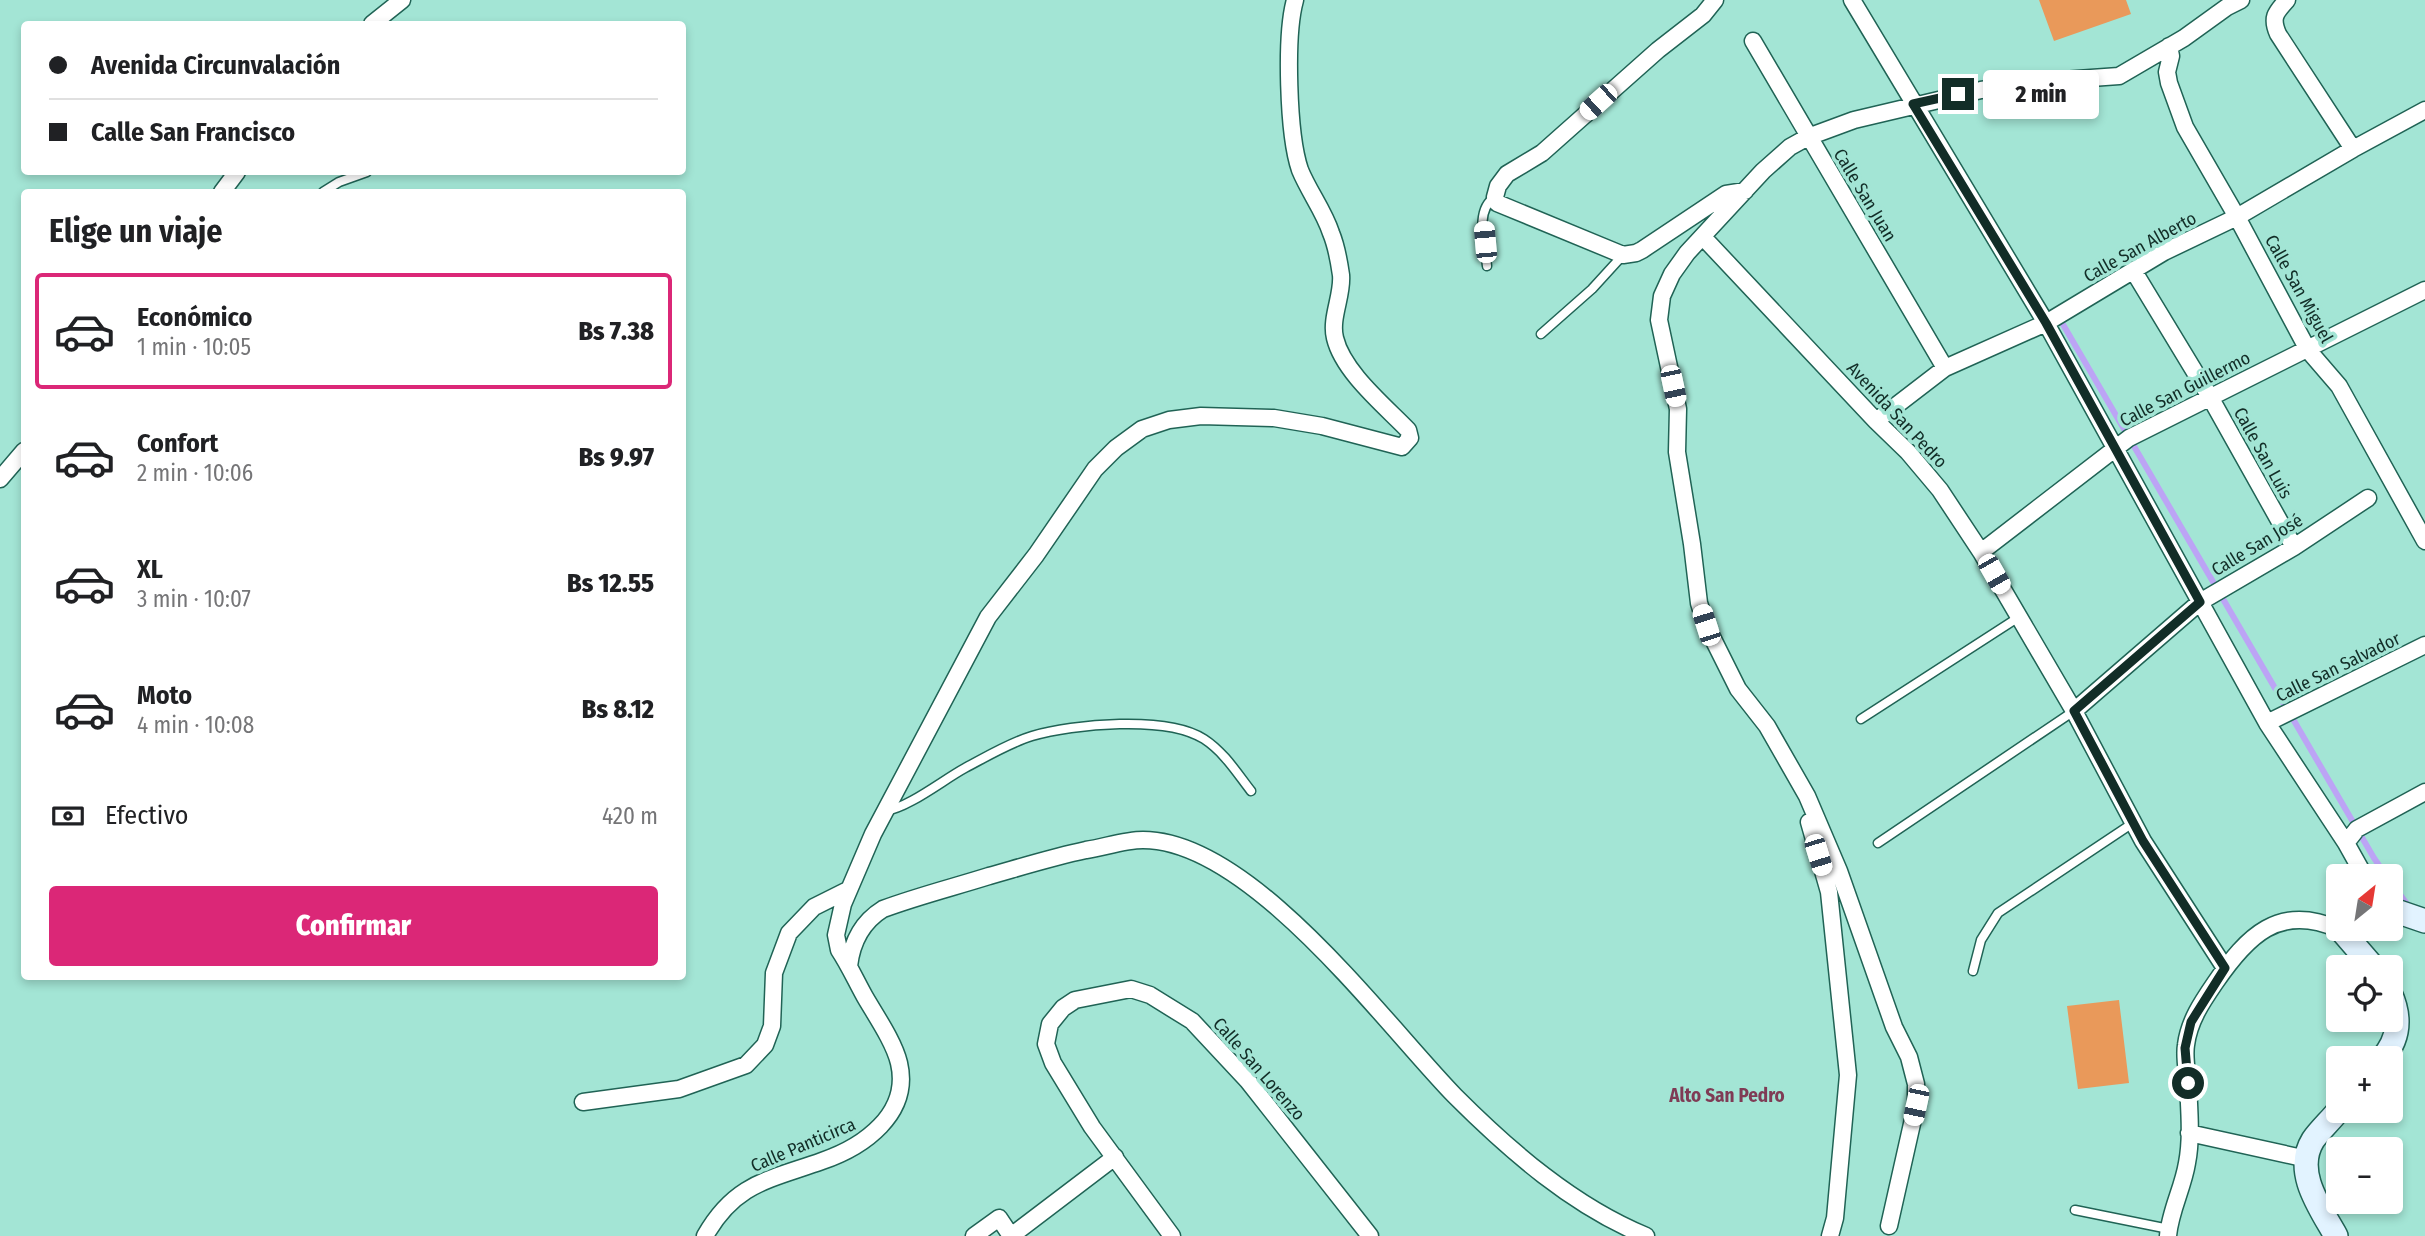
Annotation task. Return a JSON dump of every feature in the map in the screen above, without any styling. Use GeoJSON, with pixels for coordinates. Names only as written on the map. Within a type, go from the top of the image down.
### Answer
{"type":"FeatureCollection","features":[{"type":"Feature","properties":{"kind":"main road"},"geometry":{"type":"LineString","coordinates":[[2403,913],[2425,921]]}},
{"type":"Feature","properties":{"kind":"main road"},"geometry":{"type":"LineString","coordinates":[[2328,1123],[2313,1141],[2307,1159],[2307,1171],[2313,1195],[2336,1236]]}},
{"type":"Feature","properties":{"kind":"street"},"geometry":{"type":"LineString","coordinates":[[376,21],[402,0]]}},
{"type":"Feature","properties":{"kind":"street","name":"Calle Panticirca"},"geometry":{"type":"LineString","coordinates":[[705,1236],[717,1215],[740,1193],[758,1183],[852,1149],[871,1137],[895,1104],[901,1086],[899,1062],[839,950],[836,935],[848,890],[885,811],[988,617],[1037,555],[1096,469],[1116,448],[1142,429],[1170,419],[1250,416],[1322,426],[1402,447],[1410,438],[1408,430],[1360,380],[1335,339],[1341,277],[1331,232],[1300,169],[1292,137],[1289,37],[1295,0]]}},
{"type":"Feature","properties":{"kind":"street"},"geometry":{"type":"LineString","coordinates":[[1715,0],[1703,15],[1658,50],[1542,153],[1507,174],[1498,186],[1495,197],[1497,203],[1623,255],[1642,250],[1726,194],[1745,191]]}},
{"type":"Feature","properties":{"kind":"street"},"geometry":{"type":"LineString","coordinates":[[1852,0],[2046,323],[2267,723],[2358,864]]}},
{"type":"Feature","properties":{"kind":"street"},"geometry":{"type":"LineString","coordinates":[[1889,1226],[1916,1105],[1916,1083],[1909,1057],[1894,1027],[1839,871],[1807,796],[1767,726],[1738,688],[1706,625],[1699,603],[1678,452],[1678,409],[1659,320],[1662,296],[1686,253],[1763,171],[1790,147],[1808,137],[1854,120],[1913,104],[2008,86],[2119,76],[2241,0]]}},
{"type":"Feature","properties":{"kind":"street"},"geometry":{"type":"LineString","coordinates":[[2287,0],[2276,14],[2273,23],[2353,149]]}},
{"type":"Feature","properties":{"kind":"street","name":"Calle San Juan"},"geometry":{"type":"LineString","coordinates":[[1753,41],[1945,368]]}},
{"type":"Feature","properties":{"kind":"street","name":"Calle San Miguel"},"geometry":{"type":"LineString","coordinates":[[2169,46],[2169,83],[2185,127],[2308,350],[2339,386],[2425,541]]}},
{"type":"Feature","properties":{"kind":"street","name":"Calle San Alberto"},"geometry":{"type":"LineString","coordinates":[[1876,421],[1945,368],[2046,323],[2164,252],[2237,217],[2353,149],[2423,115]]}},
{"type":"Feature","properties":{"kind":"street","name":"Avenida San Pedro"},"geometry":{"type":"LineString","coordinates":[[1703,237],[1908,452],[1940,490],[1981,552],[2074,711],[2143,841],[2225,968]]}},
{"type":"Feature","properties":{"kind":"street","name":"Calle San Luis"},"geometry":{"type":"LineString","coordinates":[[2133,270],[2210,397],[2294,547]]}},
{"type":"Feature","properties":{"kind":"street","name":"Calle San Guillermo"},"geometry":{"type":"LineString","coordinates":[[1981,552],[2116,446],[2425,290]]}},
{"type":"Feature","properties":{"kind":"street"},"geometry":{"type":"LineString","coordinates":[[0,479],[21,454]]}},
{"type":"Feature","properties":{"kind":"street","name":"Calle San José"},"geometry":{"type":"LineString","coordinates":[[2074,711],[2200,602],[2294,547],[2368,498]]}},
{"type":"Feature","properties":{"kind":"street","name":"Calle San Salvador"},"geometry":{"type":"LineString","coordinates":[[2267,723],[2425,645]]}},
{"type":"Feature","properties":{"kind":"street"},"geometry":{"type":"LineString","coordinates":[[2346,843],[2357,829],[2425,792]]}},
{"type":"Feature","properties":{"kind":"street"},"geometry":{"type":"LineString","coordinates":[[1807,796],[1805,806],[1829,892],[1848,1075],[1835,1218],[1830,1236]]}},
{"type":"Feature","properties":{"kind":"street"},"geometry":{"type":"LineString","coordinates":[[849,965],[851,949],[860,930],[870,917],[883,909],[1059,856],[1144,840],[1172,844],[1217,862],[1294,920],[1456,1096],[1504,1142],[1574,1198],[1624,1227],[1646,1236]]}},
{"type":"Feature","properties":{"kind":"street"},"geometry":{"type":"LineString","coordinates":[[583,1102],[680,1089],[746,1065],[765,1045],[772,1026],[774,973],[789,933],[814,907],[848,890]]}},
{"type":"Feature","properties":{"kind":"street"},"geometry":{"type":"LineString","coordinates":[[2168,1232],[2187,1164],[2189,1133],[2185,1048],[2191,1022],[2225,968],[2249,939],[2270,925],[2302,920],[2326,924]]}},
{"type":"Feature","properties":{"kind":"street","name":"Calle San Lorenzo"},"geometry":{"type":"LineString","coordinates":[[1172,1236],[1092,1127],[1053,1063],[1046,1044],[1051,1024],[1063,1008],[1075,1000],[1131,989],[1150,995],[1192,1021],[1248,1081],[1370,1236]]}},
{"type":"Feature","properties":{"kind":"street"},"geometry":{"type":"LineString","coordinates":[[2189,1133],[2307,1159]]}},
{"type":"Feature","properties":{"kind":"street"},"geometry":{"type":"LineString","coordinates":[[974,1236],[999,1219],[1011,1236],[1115,1157]]}},
{"type":"Feature","properties":{"kind":"lane"},"geometry":{"type":"LineString","coordinates":[[328,189],[359,175]]}},
{"type":"Feature","properties":{"kind":"lane"},"geometry":{"type":"LineString","coordinates":[[1487,266],[1482,213],[1487,203],[1495,197]]}},
{"type":"Feature","properties":{"kind":"lane"},"geometry":{"type":"LineString","coordinates":[[1541,334],[1592,289],[1623,255]]}},
{"type":"Feature","properties":{"kind":"lane"},"geometry":{"type":"LineString","coordinates":[[1861,719],[2019,617]]}},
{"type":"Feature","properties":{"kind":"lane"},"geometry":{"type":"LineString","coordinates":[[1878,843],[2074,711]]}},
{"type":"Feature","properties":{"kind":"lane"},"geometry":{"type":"LineString","coordinates":[[885,811],[899,808],[966,768],[1029,737],[1091,726],[1167,726],[1192,733],[1217,748],[1251,791]]}},
{"type":"Feature","properties":{"kind":"lane"},"geometry":{"type":"LineString","coordinates":[[1973,971],[1982,940],[1998,913],[2133,823]]}},
{"type":"Feature","properties":{"kind":"lane"},"geometry":{"type":"LineString","coordinates":[[2075,1210],[2168,1232]]}},
{"type":"Feature","properties":{"kind":"shaded area"},"geometry":{"type":"Polygon","coordinates":[[[2039,0],[2126,0],[2131,14],[2054,41],[2039,0]]]}},
{"type":"Feature","properties":{"kind":"shaded area"},"geometry":{"type":"Polygon","coordinates":[[[2119,1000],[2129,1083],[2078,1089],[2067,1006],[2119,1000]]]}},
{"type":"Feature","properties":{"kind":"waterway"},"geometry":{"type":"LineString","coordinates":[[2061,321],[2378,864]]}},
{"type":"Feature","properties":{"kind":"waterway"},"geometry":{"type":"LineString","coordinates":[[2403,899],[2410,908]]}},
{"type":"Feature","properties":{"kind":"district","name":"Alto San Pedro"},"geometry":{"type":"Point","coordinates":[1727,1095]}},
{"type":"Feature","properties":{"kind":"route"},"geometry":{"type":"LineString","coordinates":[[1958,94],[1913,104],[2046,323],[2200,602],[2074,711],[2143,841],[2225,968],[2191,1022],[2185,1048],[2188,1083]]}}]}
